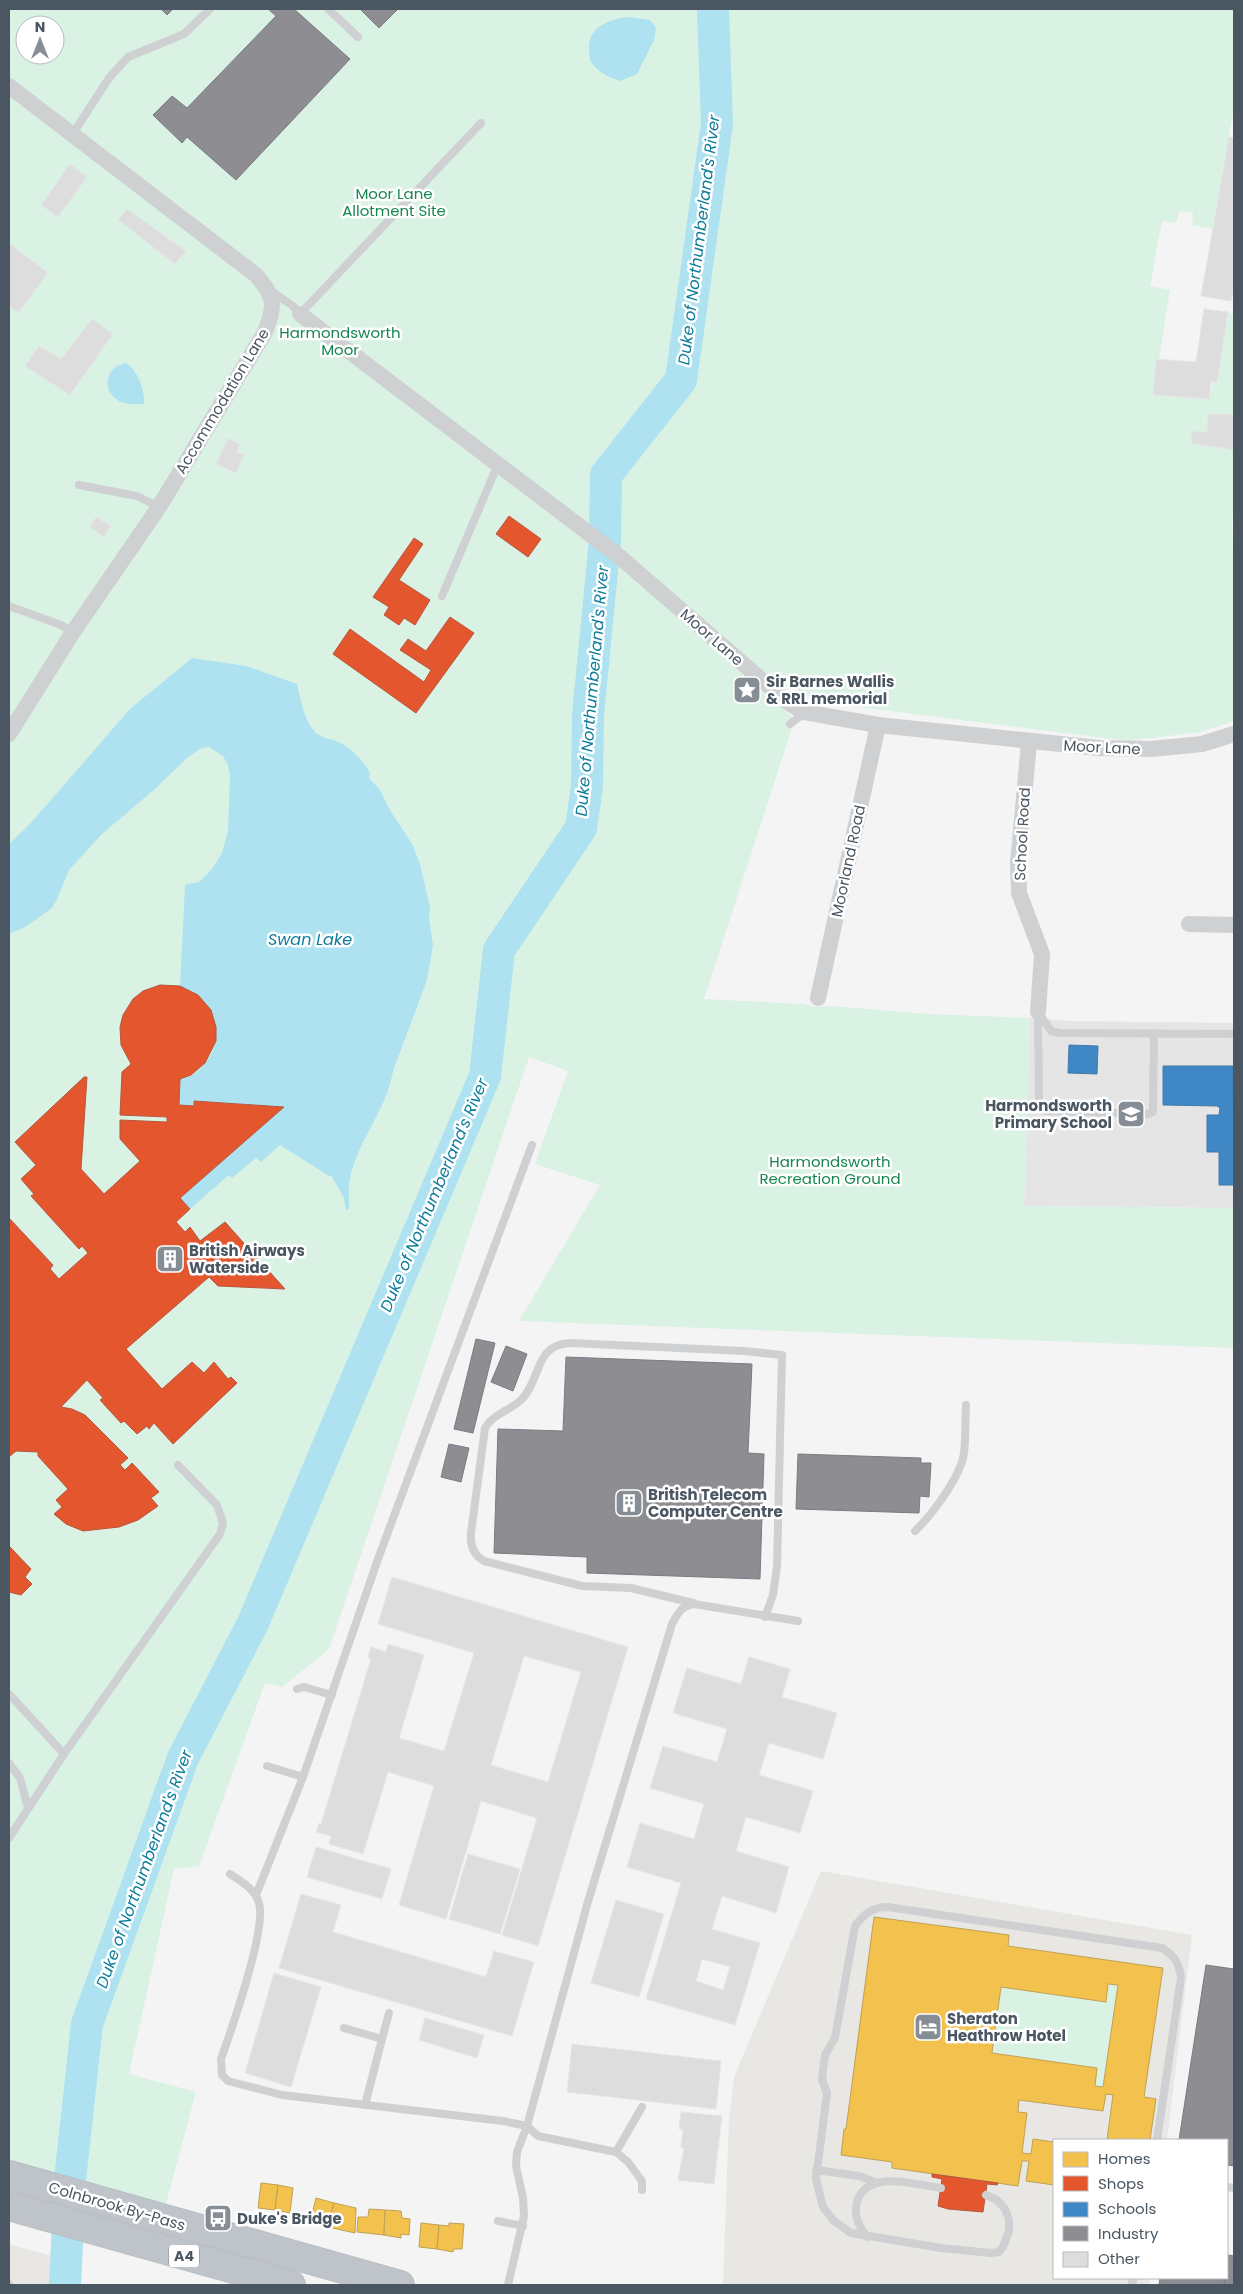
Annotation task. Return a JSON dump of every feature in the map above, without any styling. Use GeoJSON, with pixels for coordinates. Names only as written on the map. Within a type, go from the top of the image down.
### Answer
{"type":"FeatureCollection","features":[{"type":"Feature","properties":{"kind":"highway","name":"Colnbrook By-Pass"},"geometry":{"type":"LineString","coordinates":[[9,2175],[400,2285]]}},
{"type":"Feature","properties":{"kind":"highway","name":"Colnbrook By-Pass"},"geometry":{"type":"LineString","coordinates":[[9,2206],[291,2285]]}},
{"type":"Feature","properties":{"kind":"street"},"geometry":{"type":"LineString","coordinates":[[9,86],[256,274],[268,289]]}},
{"type":"Feature","properties":{"kind":"street","name":"Accommodation Lane"},"geometry":{"type":"LineString","coordinates":[[9,734],[73,632],[159,507],[265,332],[273,306],[268,289]]}},
{"type":"Feature","properties":{"kind":"street","name":"Moor Lane"},"geometry":{"type":"LineString","coordinates":[[300,314],[620,557],[787,702],[804,712],[878,725],[1099,748],[1151,749],[1202,744],[1234,734]]}},
{"type":"Feature","properties":{"kind":"street","name":"Moorland Road"},"geometry":{"type":"LineString","coordinates":[[818,998],[878,725]]}},
{"type":"Feature","properties":{"kind":"street","name":"School Road"},"geometry":{"type":"LineString","coordinates":[[1029,742],[1018,863],[1020,893],[1042,954],[1038,1012]]}},
{"type":"Feature","properties":{"kind":"street"},"geometry":{"type":"LineString","coordinates":[[1189,924],[1234,925]]}},
{"type":"Feature","properties":{"kind":"lane"},"geometry":{"type":"LineString","coordinates":[[72,134],[109,78],[128,57],[184,34],[210,9]]}},
{"type":"Feature","properties":{"kind":"lane"},"geometry":{"type":"LineString","coordinates":[[328,9],[358,36]]}},
{"type":"Feature","properties":{"kind":"lane"},"geometry":{"type":"LineString","coordinates":[[268,289],[293,306],[300,314],[481,123]]}},
{"type":"Feature","properties":{"kind":"lane"},"geometry":{"type":"LineString","coordinates":[[442,596],[498,464]]}},
{"type":"Feature","properties":{"kind":"lane"},"geometry":{"type":"LineString","coordinates":[[79,486],[137,496],[159,507]]}},
{"type":"Feature","properties":{"kind":"lane"},"geometry":{"type":"LineString","coordinates":[[9,606],[73,632]]}},
{"type":"Feature","properties":{"kind":"lane"},"geometry":{"type":"LineString","coordinates":[[790,724],[804,712]]}},
{"type":"Feature","properties":{"kind":"lane"},"geometry":{"type":"LineString","coordinates":[[1038,1012],[1051,1031],[1056,1032],[1234,1034]]}},
{"type":"Feature","properties":{"kind":"lane"},"geometry":{"type":"LineString","coordinates":[[1038,1012],[1038,1105],[1040,1109],[1046,1111],[1148,1114],[1152,1112],[1154,1107],[1154,1033]]}},
{"type":"Feature","properties":{"kind":"lane"},"geometry":{"type":"LineString","coordinates":[[256,1896],[303,1777],[378,1560],[532,1145]]}},
{"type":"Feature","properties":{"kind":"lane"},"geometry":{"type":"LineString","coordinates":[[764,1617],[773,1595],[777,1566],[782,1355],[744,1351],[570,1343],[551,1348],[543,1357],[532,1384],[523,1397],[495,1415],[485,1428],[471,1533],[471,1544],[475,1555],[484,1561],[582,1586],[631,1588],[694,1604],[764,1617],[798,1621]]}},
{"type":"Feature","properties":{"kind":"lane"},"geometry":{"type":"LineString","coordinates":[[915,1532],[931,1517],[948,1490],[964,1455],[966,1406]]}},
{"type":"Feature","properties":{"kind":"lane"},"geometry":{"type":"LineString","coordinates":[[9,1838],[64,1754],[215,1542],[223,1526],[223,1518],[217,1505],[178,1464]]}},
{"type":"Feature","properties":{"kind":"lane"},"geometry":{"type":"LineString","coordinates":[[508,2285],[523,2226],[523,2198],[516,2166],[518,2152],[527,2126],[587,1905],[672,1624],[679,1611],[685,1606],[694,1604]]}},
{"type":"Feature","properties":{"kind":"lane"},"geometry":{"type":"LineString","coordinates":[[297,1689],[304,1687],[332,1695]]}},
{"type":"Feature","properties":{"kind":"lane"},"geometry":{"type":"LineString","coordinates":[[9,1694],[64,1754]]}},
{"type":"Feature","properties":{"kind":"lane"},"geometry":{"type":"LineString","coordinates":[[9,1763],[20,1778],[28,1808]]}},
{"type":"Feature","properties":{"kind":"lane"},"geometry":{"type":"LineString","coordinates":[[267,1766],[303,1777]]}},
{"type":"Feature","properties":{"kind":"lane"},"geometry":{"type":"LineString","coordinates":[[230,1874],[256,1896],[260,1906],[259,1932],[221,2059],[222,2075],[228,2080],[282,2095],[503,2121],[527,2126],[538,2136],[616,2152],[628,2162],[642,2181],[642,2190]]}},
{"type":"Feature","properties":{"kind":"lane"},"geometry":{"type":"LineString","coordinates":[[986,2195],[997,2200],[1005,2209],[1009,2220],[1007,2240],[999,2252],[991,2253],[941,2248],[851,2233],[842,2228],[827,2214],[819,2199],[816,2170],[827,2093],[822,2080],[825,2055],[835,2038],[855,1926],[866,1913],[880,1907],[1162,1948],[1172,1954],[1179,1966],[1181,1978],[1157,2139]]}},
{"type":"Feature","properties":{"kind":"lane"},"geometry":{"type":"LineString","coordinates":[[365,2105],[389,2013]]}},
{"type":"Feature","properties":{"kind":"lane"},"geometry":{"type":"LineString","coordinates":[[344,2028],[382,2039]]}},
{"type":"Feature","properties":{"kind":"lane"},"geometry":{"type":"LineString","coordinates":[[616,2152],[642,2107]]}},
{"type":"Feature","properties":{"kind":"lane"},"geometry":{"type":"LineString","coordinates":[[816,2170],[859,2176],[876,2182],[886,2181],[941,2188]]}},
{"type":"Feature","properties":{"kind":"lane"},"geometry":{"type":"LineString","coordinates":[[868,2237],[857,2220],[856,2207],[862,2191],[876,2182]]}},
{"type":"Feature","properties":{"kind":"lane"},"geometry":{"type":"LineString","coordinates":[[498,2222],[523,2226]]}},
{"type":"Feature","properties":{"kind":"shaded area","name":"Harmondsworth Primary School"},"geometry":{"type":"Polygon","coordinates":[[[1030,1018],[1070,1021],[1234,1023],[1234,1208],[1024,1206],[1030,1018]]]}},
{"type":"Feature","properties":{"kind":"shaded area"},"geometry":{"type":"Polygon","coordinates":[[[821,1871],[1192,1935],[1167,2139],[1053,2139],[1053,2279],[1150,2279],[1149,2285],[723,2285],[729,2119],[734,2077],[821,1871]]]}},
{"type":"Feature","properties":{"kind":"shaded area"},"geometry":{"type":"Polygon","coordinates":[[[9,2244],[52,2256],[50,2285],[9,2285],[9,2244]]]}},
{"type":"Feature","properties":{"kind":"green space","name":"Harmondsworth Moor"},"geometry":{"type":"Polygon","coordinates":[[[9,9],[1234,9],[1234,108],[1213,229],[1192,225],[1193,213],[1179,211],[1176,223],[1162,221],[1150,286],[1170,290],[1159,359],[1156,359],[1154,395],[1209,399],[1228,312],[1234,315],[1234,516],[1232,518],[1234,721],[1201,732],[1128,741],[842,705],[803,695],[774,680],[605,540],[588,715],[587,786],[581,828],[499,950],[485,1076],[253,1623],[183,1758],[87,2024],[70,2180],[9,2175],[9,9]]]}},
{"type":"Feature","properties":{"kind":"green space","name":"Harmondsworth Recreation Ground"},"geometry":{"type":"Polygon","coordinates":[[[611,558],[746,678],[735,690],[746,700],[757,688],[792,717],[792,728],[704,999],[803,1004],[815,1007],[831,1006],[928,1014],[1030,1018],[1024,1206],[1234,1208],[1234,1348],[519,1321],[600,1185],[535,1164],[568,1071],[529,1057],[329,1649],[282,1687],[265,1683],[199,1866],[174,1869],[129,2074],[196,2092],[166,2204],[74,2179],[92,2025],[189,1760],[259,1625],[490,1078],[509,955],[590,832],[595,799],[601,678],[611,558]]]}},
{"type":"Feature","properties":{"kind":"green space"},"geometry":{"type":"Polygon","coordinates":[[[1108,1984],[1118,1985],[1103,2087],[1095,2086],[1097,2068],[992,2053],[1001,1987],[1105,2002],[1108,1984]]]}},
{"type":"Feature","properties":{"kind":"water"},"geometry":{"type":"Polygon","coordinates":[[[628,17],[650,20],[656,28],[654,40],[637,74],[620,81],[604,74],[594,66],[590,59],[589,43],[591,36],[600,26],[613,20],[628,17]]]}},
{"type":"Feature","properties":{"kind":"water"},"geometry":{"type":"Polygon","coordinates":[[[126,363],[140,381],[144,404],[124,403],[111,394],[108,388],[109,376],[113,370],[126,363]]]}},
{"type":"Feature","properties":{"kind":"water","name":"Swan Lake"},"geometry":{"type":"Polygon","coordinates":[[[192,658],[246,666],[297,684],[303,709],[311,727],[320,736],[336,741],[356,754],[370,773],[369,778],[380,790],[390,810],[412,844],[420,864],[430,908],[429,919],[433,945],[427,980],[393,1071],[385,1098],[354,1164],[349,1182],[349,1209],[346,1210],[344,1198],[331,1175],[329,1176],[280,1145],[261,1162],[256,1158],[232,1178],[229,1175],[190,1209],[180,1198],[283,1107],[194,1101],[194,1106],[179,1105],[180,1079],[190,1076],[202,1068],[211,1054],[215,1042],[214,1019],[209,1008],[192,991],[180,986],[185,885],[199,882],[212,869],[222,853],[228,831],[230,775],[228,765],[223,756],[209,747],[202,748],[188,757],[155,789],[102,834],[69,870],[52,908],[27,926],[9,934],[9,844],[30,824],[130,709],[192,658]]]}},
{"type":"Feature","properties":{"kind":"building: Homes","name":"Sheraton Heathrow Hotel"},"geometry":{"type":"Polygon","coordinates":[[[874,1917],[1009,1935],[1008,1946],[1163,1968],[1144,2097],[1156,2099],[1150,2139],[1107,2139],[1113,2095],[1106,2094],[1103,2111],[1019,2100],[1018,2112],[1027,2113],[1022,2153],[1031,2154],[1033,2139],[1053,2142],[1053,2185],[1026,2181],[1029,2161],[1022,2161],[1018,2186],[892,2168],[892,2162],[841,2155],[844,2129],[846,2129],[874,1917]],[[1108,1984],[1106,2002],[1001,1987],[992,2053],[1097,2068],[1095,2086],[1103,2087],[1118,1985],[1108,1984]]]}},
{"type":"Feature","properties":{"kind":"building: Homes"},"geometry":{"type":"Polygon","coordinates":[[[261,2183],[278,2185],[275,2210],[258,2208],[261,2183]]]}},
{"type":"Feature","properties":{"kind":"building: Homes"},"geometry":{"type":"Polygon","coordinates":[[[278,2185],[293,2188],[290,2213],[275,2210],[278,2185]]]}},
{"type":"Feature","properties":{"kind":"building: Homes"},"geometry":{"type":"Polygon","coordinates":[[[316,2198],[334,2203],[328,2227],[310,2222],[316,2198]]]}},
{"type":"Feature","properties":{"kind":"building: Homes"},"geometry":{"type":"Polygon","coordinates":[[[334,2203],[356,2208],[355,2233],[328,2227],[334,2203]]]}},
{"type":"Feature","properties":{"kind":"building: Homes"},"geometry":{"type":"Polygon","coordinates":[[[369,2209],[385,2210],[384,2235],[357,2232],[358,2217],[368,2217],[369,2209]]]}},
{"type":"Feature","properties":{"kind":"building: Homes"},"geometry":{"type":"Polygon","coordinates":[[[385,2210],[401,2211],[402,2218],[410,2219],[409,2235],[401,2234],[401,2238],[384,2235],[385,2210]]]}},
{"type":"Feature","properties":{"kind":"building: Homes"},"geometry":{"type":"Polygon","coordinates":[[[421,2223],[439,2225],[437,2249],[419,2247],[421,2223]]]}},
{"type":"Feature","properties":{"kind":"building: Homes"},"geometry":{"type":"Polygon","coordinates":[[[449,2223],[464,2224],[462,2249],[454,2249],[453,2252],[437,2249],[439,2225],[449,2226],[449,2223]]]}},
{"type":"Feature","properties":{"kind":"building: Shops"},"geometry":{"type":"Polygon","coordinates":[[[509,516],[541,539],[528,557],[496,534],[509,516]]]}},
{"type":"Feature","properties":{"kind":"building: Shops"},"geometry":{"type":"Polygon","coordinates":[[[414,538],[423,544],[399,580],[430,600],[415,625],[404,618],[399,625],[384,615],[389,607],[373,597],[414,538]]]}},
{"type":"Feature","properties":{"kind":"building: Shops"},"geometry":{"type":"Polygon","coordinates":[[[450,617],[474,633],[416,713],[333,654],[350,629],[424,682],[431,670],[400,650],[408,639],[426,651],[450,617]]]}},
{"type":"Feature","properties":{"kind":"building: Shops","name":"British Airways Waterside"},"geometry":{"type":"Polygon","coordinates":[[[160,985],[180,986],[198,995],[211,1010],[216,1027],[216,1041],[205,1063],[191,1075],[180,1079],[179,1105],[194,1106],[194,1101],[284,1107],[180,1198],[190,1209],[176,1222],[185,1232],[190,1227],[200,1241],[225,1222],[285,1289],[218,1286],[209,1277],[126,1349],[162,1389],[192,1362],[204,1373],[214,1362],[228,1379],[231,1377],[237,1383],[173,1444],[154,1423],[149,1429],[147,1426],[137,1434],[124,1421],[121,1423],[100,1400],[103,1398],[87,1380],[61,1407],[72,1409],[85,1415],[128,1458],[120,1465],[125,1470],[132,1463],[159,1492],[151,1498],[158,1506],[138,1520],[119,1527],[83,1531],[66,1524],[54,1514],[62,1507],[56,1500],[68,1489],[38,1456],[38,1452],[16,1451],[9,1457],[9,1218],[53,1265],[50,1269],[59,1279],[88,1253],[82,1246],[79,1249],[31,1196],[34,1194],[21,1179],[36,1165],[15,1142],[84,1077],[87,1077],[81,1169],[104,1194],[140,1161],[120,1139],[120,1120],[167,1122],[167,1117],[120,1115],[122,1072],[131,1064],[121,1045],[120,1027],[123,1015],[133,999],[143,991],[160,985]]]}},
{"type":"Feature","properties":{"kind":"building: Shops"},"geometry":{"type":"Polygon","coordinates":[[[9,1546],[31,1569],[25,1577],[32,1584],[21,1595],[9,1592],[9,1546]]]}},
{"type":"Feature","properties":{"kind":"building: Shops"},"geometry":{"type":"Polygon","coordinates":[[[932,2174],[998,2183],[997,2185],[987,2184],[983,2212],[948,2209],[938,2206],[942,2179],[932,2177],[932,2174]]]}},
{"type":"Feature","properties":{"kind":"building: Schools"},"geometry":{"type":"Polygon","coordinates":[[[1069,1045],[1098,1046],[1097,1074],[1068,1073],[1069,1045]]]}},
{"type":"Feature","properties":{"kind":"building: Schools"},"geometry":{"type":"Polygon","coordinates":[[[1163,1066],[1233,1066],[1234,1185],[1219,1185],[1219,1152],[1207,1152],[1207,1115],[1219,1115],[1220,1108],[1217,1106],[1163,1105],[1163,1066]]]}},
{"type":"Feature","properties":{"kind":"building: Industry"},"geometry":{"type":"Polygon","coordinates":[[[161,9],[173,9],[167,15],[161,9]]]}},
{"type":"Feature","properties":{"kind":"building: Industry"},"geometry":{"type":"Polygon","coordinates":[[[268,9],[294,9],[350,59],[236,180],[187,137],[182,143],[153,115],[172,96],[187,108],[276,16],[268,9]]]}},
{"type":"Feature","properties":{"kind":"building: Industry"},"geometry":{"type":"Polygon","coordinates":[[[360,9],[398,9],[379,28],[360,9]]]}},
{"type":"Feature","properties":{"kind":"building: Industry"},"geometry":{"type":"Polygon","coordinates":[[[476,1339],[495,1343],[473,1433],[454,1429],[476,1339]]]}},
{"type":"Feature","properties":{"kind":"building: Industry"},"geometry":{"type":"Polygon","coordinates":[[[506,1346],[527,1354],[513,1391],[491,1382],[506,1346]]]}},
{"type":"Feature","properties":{"kind":"building: Industry","name":"British Telecom Computer Centre"},"geometry":{"type":"Polygon","coordinates":[[[566,1357],[752,1364],[748,1453],[764,1454],[760,1579],[587,1573],[587,1557],[494,1553],[498,1429],[563,1431],[566,1357]]]}},
{"type":"Feature","properties":{"kind":"building: Industry"},"geometry":{"type":"Polygon","coordinates":[[[449,1444],[469,1448],[461,1482],[441,1477],[449,1444]]]}},
{"type":"Feature","properties":{"kind":"building: Industry"},"geometry":{"type":"Polygon","coordinates":[[[798,1454],[921,1458],[921,1463],[931,1463],[929,1497],[920,1496],[919,1513],[796,1509],[798,1454]]]}},
{"type":"Feature","properties":{"kind":"building: Industry"},"geometry":{"type":"Polygon","coordinates":[[[1206,1965],[1234,1969],[1234,2166],[1228,2165],[1228,2139],[1179,2139],[1206,1965]]]}},
{"type":"Feature","properties":{"kind":"building: Industry"},"geometry":{"type":"Polygon","coordinates":[[[1228,2255],[1234,2256],[1234,2285],[1224,2285],[1225,2279],[1228,2279],[1228,2255]]]}},
{"type":"Feature","properties":{"kind":"building: Industry"},"geometry":{"type":"Polygon","coordinates":[[[1160,2279],[1225,2279],[1224,2285],[1159,2285],[1160,2279]]]}},
{"type":"Feature","properties":{"kind":"building: Other"},"geometry":{"type":"Polygon","coordinates":[[[1229,137],[1234,138],[1234,284],[1231,301],[1201,296],[1229,137]]]}},
{"type":"Feature","properties":{"kind":"building: Other"},"geometry":{"type":"Polygon","coordinates":[[[70,164],[87,177],[58,217],[41,205],[70,164]]]}},
{"type":"Feature","properties":{"kind":"building: Other"},"geometry":{"type":"Polygon","coordinates":[[[127,209],[186,251],[175,264],[118,220],[127,209]]]}},
{"type":"Feature","properties":{"kind":"building: Other"},"geometry":{"type":"Polygon","coordinates":[[[9,243],[48,273],[18,313],[9,306],[9,243]]]}},
{"type":"Feature","properties":{"kind":"building: Other"},"geometry":{"type":"Polygon","coordinates":[[[1204,309],[1228,312],[1217,382],[1211,382],[1209,399],[1153,395],[1156,359],[1196,362],[1204,309]]]}},
{"type":"Feature","properties":{"kind":"building: Other"},"geometry":{"type":"Polygon","coordinates":[[[92,319],[113,334],[70,395],[25,366],[39,346],[61,359],[92,319]]]}},
{"type":"Feature","properties":{"kind":"building: Other"},"geometry":{"type":"Polygon","coordinates":[[[1208,414],[1234,415],[1234,450],[1191,443],[1192,431],[1207,432],[1208,414]]]}},
{"type":"Feature","properties":{"kind":"building: Other"},"geometry":{"type":"Polygon","coordinates":[[[228,438],[240,444],[237,452],[244,455],[236,473],[216,464],[228,438]]]}},
{"type":"Feature","properties":{"kind":"building: Other"},"geometry":{"type":"Polygon","coordinates":[[[96,517],[111,526],[104,537],[90,527],[96,517]]]}},
{"type":"Feature","properties":{"kind":"building: Other"},"geometry":{"type":"Polygon","coordinates":[[[392,1577],[628,1647],[538,1946],[502,1935],[537,1818],[481,1801],[446,1919],[399,1905],[434,1786],[388,1772],[363,1854],[329,1844],[331,1836],[316,1832],[319,1823],[321,1824],[371,1659],[368,1657],[371,1647],[386,1652],[388,1644],[424,1655],[399,1738],[444,1751],[474,1653],[378,1624],[392,1577]],[[524,1656],[491,1765],[548,1782],[581,1672],[524,1656]]]}},
{"type":"Feature","properties":{"kind":"building: Other"},"geometry":{"type":"Polygon","coordinates":[[[749,1657],[790,1669],[782,1697],[837,1713],[823,1759],[769,1743],[759,1775],[813,1791],[800,1833],[746,1817],[736,1851],[789,1867],[776,1913],[722,1896],[712,1929],[760,1943],[735,2025],[646,1999],[681,1883],[627,1867],[640,1823],[694,1839],[704,1804],[650,1788],[663,1746],[717,1762],[727,1729],[673,1713],[687,1668],[741,1684],[749,1657]],[[702,1959],[696,1981],[723,1990],[730,1967],[702,1959]]]}},
{"type":"Feature","properties":{"kind":"building: Other"},"geometry":{"type":"Polygon","coordinates":[[[316,1847],[391,1869],[382,1899],[307,1877],[316,1847]]]}},
{"type":"Feature","properties":{"kind":"building: Other"},"geometry":{"type":"Polygon","coordinates":[[[468,1854],[520,1869],[500,1934],[449,1919],[468,1854]]]}},
{"type":"Feature","properties":{"kind":"building: Other"},"geometry":{"type":"Polygon","coordinates":[[[301,1894],[341,1905],[333,1932],[486,1977],[494,1951],[534,1962],[512,2036],[279,1968],[301,1894]]]}},
{"type":"Feature","properties":{"kind":"building: Other"},"geometry":{"type":"Polygon","coordinates":[[[616,1900],[664,1914],[639,1997],[591,1983],[616,1900]]]}},
{"type":"Feature","properties":{"kind":"building: Other"},"geometry":{"type":"Polygon","coordinates":[[[274,1973],[321,1987],[291,2087],[245,2073],[274,1973]]]}},
{"type":"Feature","properties":{"kind":"building: Other"},"geometry":{"type":"Polygon","coordinates":[[[425,2018],[484,2035],[477,2058],[419,2040],[425,2018]]]}},
{"type":"Feature","properties":{"kind":"building: Other"},"geometry":{"type":"Polygon","coordinates":[[[572,2044],[721,2061],[716,2109],[567,2092],[572,2044]]]}},
{"type":"Feature","properties":{"kind":"building: Other"},"geometry":{"type":"Polygon","coordinates":[[[681,2112],[722,2116],[714,2184],[678,2180],[684,2148],[681,2147],[683,2129],[679,2129],[681,2112]]]}},
{"type":"Feature","properties":{"kind":"waterway","name":"Duke of Northumberland's River"},"geometry":{"type":"LineString","coordinates":[[65,2285],[70,2180],[87,2024],[183,1758],[253,1623],[485,1076],[499,950],[581,828],[587,786],[588,715],[605,540],[606,475],[681,380],[717,124],[713,9]]}},
{"type":"Feature","properties":{"kind":"place","name":"Sir Barnes Wallis & RRL memorial"},"geometry":{"type":"Point","coordinates":[747,690]}},
{"type":"Feature","properties":{"kind":"place","name":"Harmondsworth Primary School"},"geometry":{"type":"Point","coordinates":[1131,1114]}},
{"type":"Feature","properties":{"kind":"place","name":"British Airways Waterside"},"geometry":{"type":"Point","coordinates":[170,1259]}},
{"type":"Feature","properties":{"kind":"place","name":"British Telecom Computer Centre"},"geometry":{"type":"Point","coordinates":[629,1503]}},
{"type":"Feature","properties":{"kind":"place","name":"Sheraton Heathrow Hotel"},"geometry":{"type":"Point","coordinates":[928,2027]}},
{"type":"Feature","properties":{"kind":"place","name":"Duke's Bridge"},"geometry":{"type":"Point","coordinates":[218,2218]}},
{"type":"Feature","properties":{"kind":"park label","name":"Moor Lane Allotment Site"},"geometry":{"type":"Point","coordinates":[394,202]}}]}
